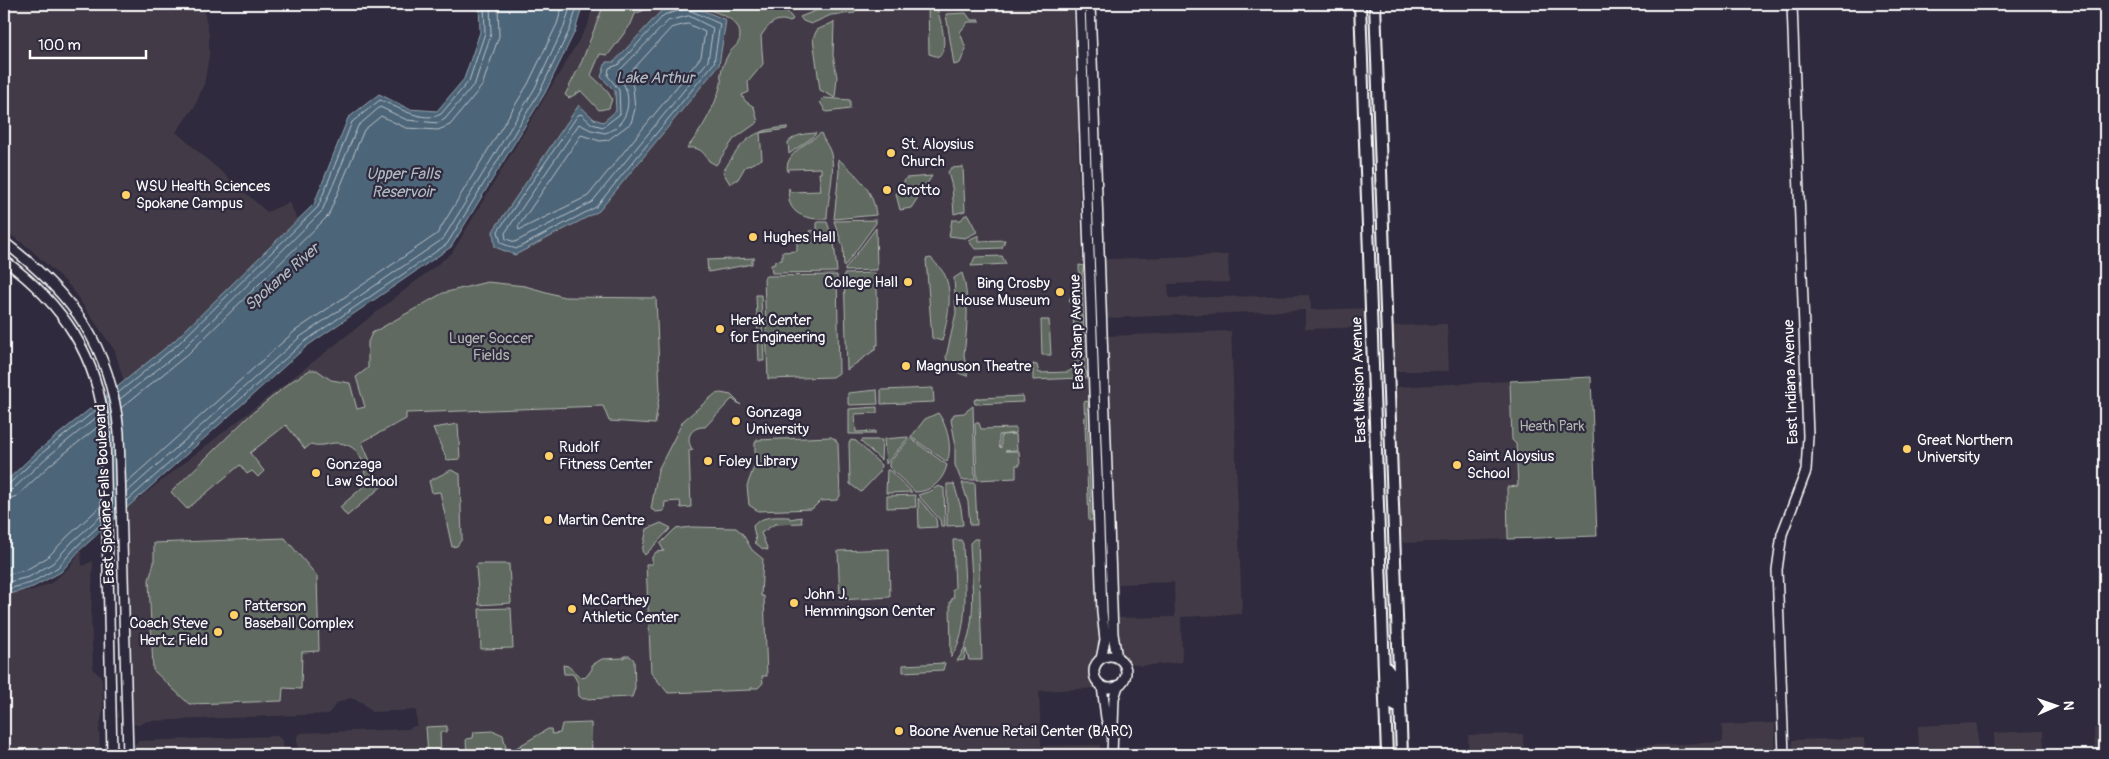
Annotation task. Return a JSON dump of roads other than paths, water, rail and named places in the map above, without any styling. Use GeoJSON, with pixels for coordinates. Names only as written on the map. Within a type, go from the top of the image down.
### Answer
{"type":"FeatureCollection","features":[{"type":"Feature","properties":{"kind":"main road","name":"East Sharp Avenue"},"geometry":{"type":"LineString","coordinates":[[1080,4],[1102,612],[1105,640],[1101,659]]}},
{"type":"Feature","properties":{"kind":"main road","name":"East Sharp Avenue"},"geometry":{"type":"LineString","coordinates":[[1090,4],[1113,634],[1117,658]]}},
{"type":"Feature","properties":{"kind":"main road","name":"East Mission Avenue"},"geometry":{"type":"LineString","coordinates":[[1360,4],[1387,755]]}},
{"type":"Feature","properties":{"kind":"main road","name":"East Mission Avenue"},"geometry":{"type":"LineString","coordinates":[[1375,4],[1402,755]]}},
{"type":"Feature","properties":{"kind":"main road","name":"East Indiana Avenue"},"geometry":{"type":"LineString","coordinates":[[1784,755],[1777,570],[1782,534],[1806,471],[1808,436],[1792,4]]}},
{"type":"Feature","properties":{"kind":"main road","name":"East Spokane Falls Boulevard"},"geometry":{"type":"LineString","coordinates":[[4,242],[41,271],[69,301],[85,324],[102,359],[113,392],[117,420],[128,755]]}},
{"type":"Feature","properties":{"kind":"main road","name":"East Spokane Falls Boulevard"},"geometry":{"type":"LineString","coordinates":[[4,260],[32,282],[54,305],[78,339],[91,368],[98,390],[105,430],[112,755]]}},
{"type":"Feature","properties":{"kind":"main road"},"geometry":{"type":"LineString","coordinates":[[1111,733],[1115,717],[1114,698],[1118,686],[1124,680],[1126,672],[1123,664],[1117,658],[1109,656],[1101,659],[1096,665],[1094,673],[1096,681],[1102,686],[1110,688],[1118,686]]}},
{"type":"Feature","properties":{"kind":"main road"},"geometry":{"type":"LineString","coordinates":[[1384,665],[1392,676],[1394,702],[1401,723]]}},
{"type":"Feature","properties":{"kind":"main road"},"geometry":{"type":"LineString","coordinates":[[1102,686],[1106,718],[1111,733],[1112,755]]}},
{"type":"Feature","properties":{"kind":"water","name":"Upper Falls Reservoir"},"geometry":{"type":"Polygon","coordinates":[[[479,4],[583,4],[575,31],[545,93],[451,247],[307,346],[80,550],[61,572],[33,587],[4,596],[4,483],[39,450],[174,341],[314,204],[348,118],[379,94],[409,109],[437,111],[464,79],[480,32],[479,4]]]}},
{"type":"Feature","properties":{"kind":"water","name":"Lake Arthur"},"geometry":{"type":"Polygon","coordinates":[[[690,5],[726,20],[719,65],[599,211],[515,255],[495,247],[493,231],[579,105],[594,119],[603,122],[616,111],[615,91],[601,77],[606,62],[614,62],[662,10],[690,5]]]}},
{"type":"Feature","properties":{"kind":"place","name":"St. Aloysius Church"},"geometry":{"type":"Point","coordinates":[891,153]}},
{"type":"Feature","properties":{"kind":"place","name":"Grotto"},"geometry":{"type":"Point","coordinates":[887,190]}},
{"type":"Feature","properties":{"kind":"place","name":"WSU Health Sciences Spokane Campus"},"geometry":{"type":"Point","coordinates":[126,195]}},
{"type":"Feature","properties":{"kind":"place","name":"Hughes Hall"},"geometry":{"type":"Point","coordinates":[753,237]}},
{"type":"Feature","properties":{"kind":"place","name":"College Hall"},"geometry":{"type":"Point","coordinates":[908,282]}},
{"type":"Feature","properties":{"kind":"place","name":"Bing Crosby House Museum"},"geometry":{"type":"Point","coordinates":[1060,292]}},
{"type":"Feature","properties":{"kind":"place","name":"Herak Center for Engineering"},"geometry":{"type":"Point","coordinates":[720,329]}},
{"type":"Feature","properties":{"kind":"place","name":"Magnuson Theatre"},"geometry":{"type":"Point","coordinates":[906,366]}},
{"type":"Feature","properties":{"kind":"place","name":"Gonzaga University"},"geometry":{"type":"Point","coordinates":[736,421]}},
{"type":"Feature","properties":{"kind":"place","name":"Great Northern University"},"geometry":{"type":"Point","coordinates":[1907,449]}},
{"type":"Feature","properties":{"kind":"place","name":"Rudolf Fitness Center"},"geometry":{"type":"Point","coordinates":[549,456]}},
{"type":"Feature","properties":{"kind":"place","name":"Foley Library"},"geometry":{"type":"Point","coordinates":[708,461]}},
{"type":"Feature","properties":{"kind":"place","name":"Saint Aloysius School"},"geometry":{"type":"Point","coordinates":[1457,465]}},
{"type":"Feature","properties":{"kind":"place","name":"Gonzaga Law School"},"geometry":{"type":"Point","coordinates":[316,473]}},
{"type":"Feature","properties":{"kind":"place","name":"Martin Centre"},"geometry":{"type":"Point","coordinates":[548,520]}},
{"type":"Feature","properties":{"kind":"place","name":"John J. Hemmingson Center"},"geometry":{"type":"Point","coordinates":[794,603]}},
{"type":"Feature","properties":{"kind":"place","name":"McCarthey Athletic Center"},"geometry":{"type":"Point","coordinates":[572,609]}},
{"type":"Feature","properties":{"kind":"place","name":"Patterson Baseball Complex"},"geometry":{"type":"Point","coordinates":[234,615]}},
{"type":"Feature","properties":{"kind":"place","name":"Coach Steve Hertz Field"},"geometry":{"type":"Point","coordinates":[218,632]}},
{"type":"Feature","properties":{"kind":"place","name":"Boone Avenue Retail Center (BARC)"},"geometry":{"type":"Point","coordinates":[899,731]}},
{"type":"Feature","properties":{"kind":"water label","name":"Spokane River"},"geometry":{"type":"Point","coordinates":[282,277]}},
{"type":"Feature","properties":{"kind":"park label","name":"Luger Soccer Fields"},"geometry":{"type":"Point","coordinates":[491,346]}},
{"type":"Feature","properties":{"kind":"park label","name":"Heath Park"},"geometry":{"type":"Point","coordinates":[1552,426]}}]}
